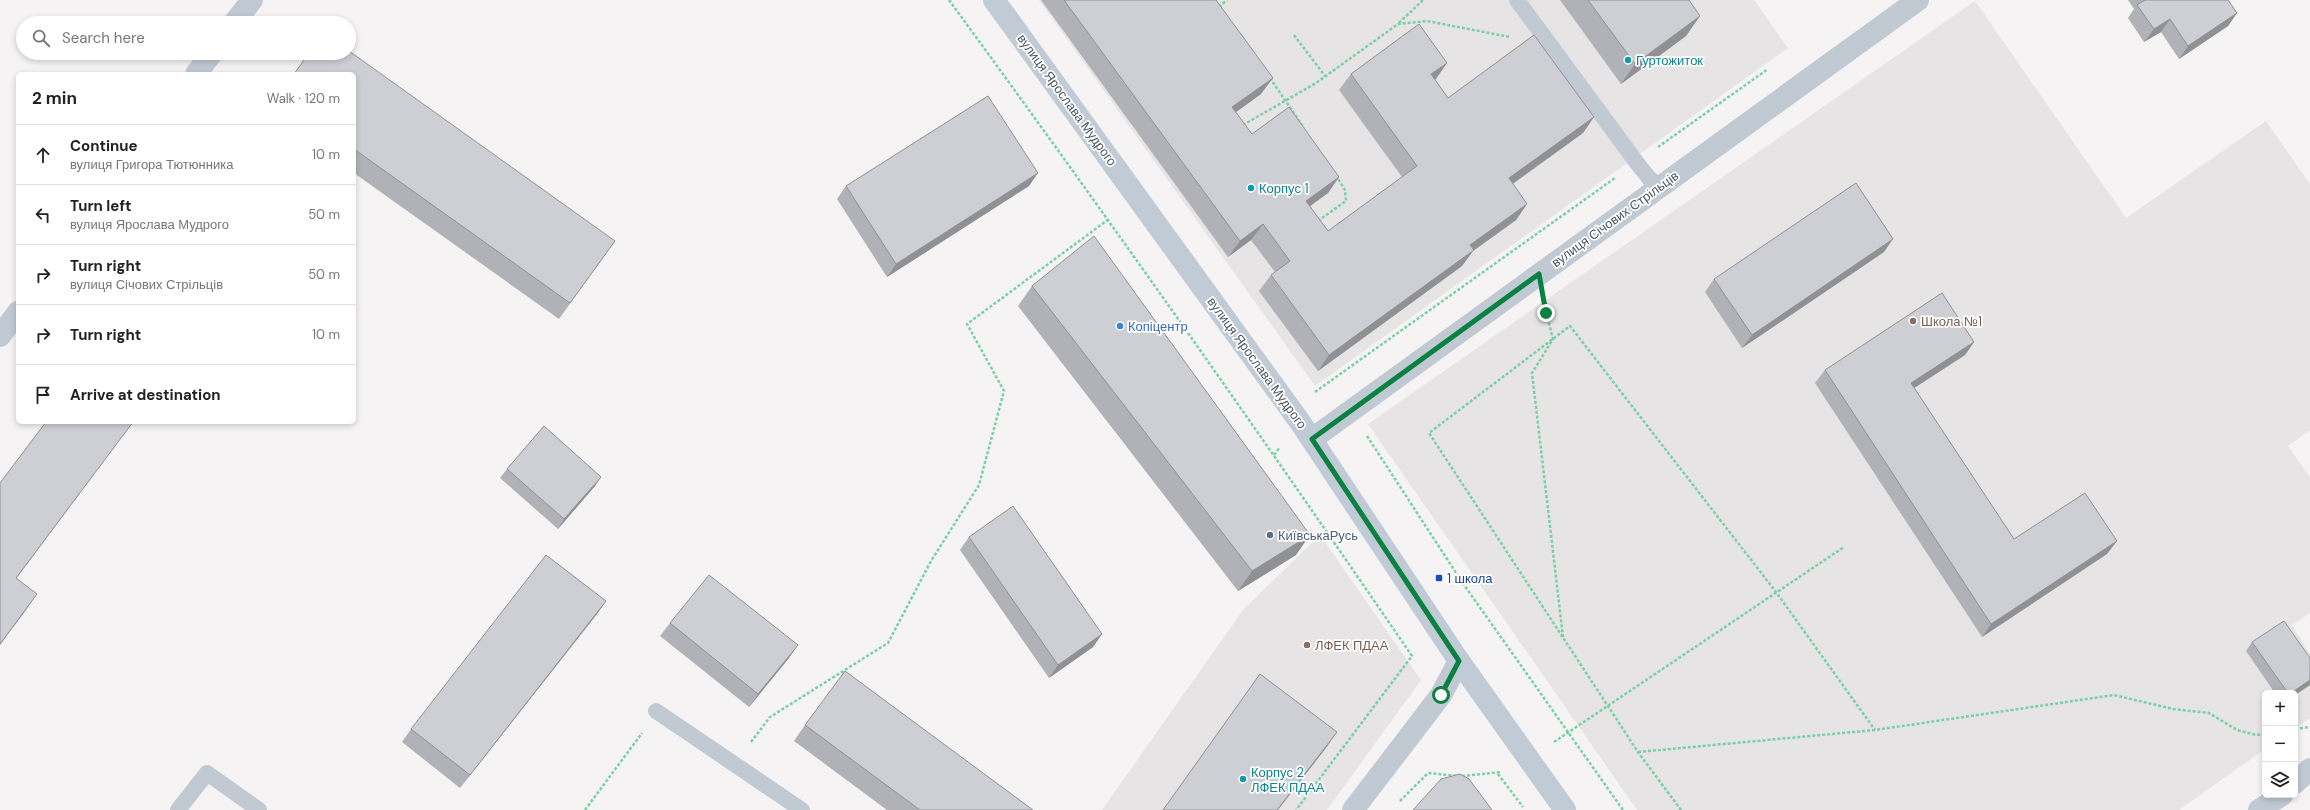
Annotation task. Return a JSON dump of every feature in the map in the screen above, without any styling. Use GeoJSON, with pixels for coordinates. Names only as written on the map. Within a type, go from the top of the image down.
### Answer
{"type":"FeatureCollection","features":[{"type":"Feature","properties":{"kind":"main road","name":"вулиця Ярослава Мудрого"},"geometry":{"type":"LineString","coordinates":[[994,0],[1300,422],[1459,661],[1566,810]]}},
{"type":"Feature","properties":{"kind":"street"},"geometry":{"type":"LineString","coordinates":[[239,16],[252,0]]}},
{"type":"Feature","properties":{"kind":"street","name":"вулиця Січових Стрільців"},"geometry":{"type":"LineString","coordinates":[[1312,439],[1918,0]]}},
{"type":"Feature","properties":{"kind":"street"},"geometry":{"type":"LineString","coordinates":[[198,72],[207,60]]}},
{"type":"Feature","properties":{"kind":"street"},"geometry":{"type":"LineString","coordinates":[[0,336],[16,315]]}},
{"type":"Feature","properties":{"kind":"street"},"geometry":{"type":"LineString","coordinates":[[1352,810],[1441,695],[1459,661]]}},
{"type":"Feature","properties":{"kind":"street"},"geometry":{"type":"LineString","coordinates":[[2298,780],[2310,769]]}},
{"type":"Feature","properties":{"kind":"street"},"geometry":{"type":"LineString","coordinates":[[2259,810],[2277,798]]}},
{"type":"Feature","properties":{"kind":"street"},"geometry":{"type":"LineString","coordinates":[[2284,798],[2292,810]]}},
{"type":"Feature","properties":{"kind":"lane"},"geometry":{"type":"LineString","coordinates":[[1517,0],[1637,163],[1649,178],[1660,187]]}},
{"type":"Feature","properties":{"kind":"lane"},"geometry":{"type":"LineString","coordinates":[[656,711],[802,810]]}},
{"type":"Feature","properties":{"kind":"lane"},"geometry":{"type":"LineString","coordinates":[[178,810],[207,773],[259,810]]}},
{"type":"Feature","properties":{"kind":"path"},"geometry":{"type":"LineString","coordinates":[[949,0],[1109,219],[1412,656],[1296,810]]}},
{"type":"Feature","properties":{"kind":"path"},"geometry":{"type":"LineString","coordinates":[[1223,12],[1219,6],[1227,0]]}},
{"type":"Feature","properties":{"kind":"path"},"geometry":{"type":"LineString","coordinates":[[1239,128],[1286,101],[1324,76],[1398,24],[1423,0]]}},
{"type":"Feature","properties":{"kind":"path"},"geometry":{"type":"LineString","coordinates":[[1398,24],[1427,21],[1504,35],[1517,40]]}},
{"type":"Feature","properties":{"kind":"path"},"geometry":{"type":"LineString","coordinates":[[1294,35],[1324,76]]}},
{"type":"Feature","properties":{"kind":"path"},"geometry":{"type":"LineString","coordinates":[[1624,810],[1462,582],[1350,410],[1314,393],[1773,65]]}},
{"type":"Feature","properties":{"kind":"path"},"geometry":{"type":"LineString","coordinates":[[1267,73],[1307,132]]}},
{"type":"Feature","properties":{"kind":"path"},"geometry":{"type":"LineString","coordinates":[[1314,224],[1346,201],[1345,190],[1332,170]]}},
{"type":"Feature","properties":{"kind":"path"},"geometry":{"type":"LineString","coordinates":[[738,766],[741,756],[770,717],[888,643],[931,561],[979,485],[1004,391],[967,324],[1109,219]]}},
{"type":"Feature","properties":{"kind":"path"},"geometry":{"type":"LineString","coordinates":[[1539,274],[1553,339],[1532,373],[1563,637]]}},
{"type":"Feature","properties":{"kind":"path"},"geometry":{"type":"LineString","coordinates":[[1681,810],[1638,752],[1429,433],[1570,326],[1776,592],[1875,730]]}},
{"type":"Feature","properties":{"kind":"path"},"geometry":{"type":"LineString","coordinates":[[1274,455],[1300,422]]}},
{"type":"Feature","properties":{"kind":"path"},"geometry":{"type":"LineString","coordinates":[[1568,732],[1844,547]]}},
{"type":"Feature","properties":{"kind":"path"},"geometry":{"type":"LineString","coordinates":[[1638,752],[1875,730],[2114,695],[2174,709],[2209,713],[2237,730],[2256,735],[2262,734]]}},
{"type":"Feature","properties":{"kind":"path"},"geometry":{"type":"LineString","coordinates":[[585,810],[656,711]]}},
{"type":"Feature","properties":{"kind":"path"},"geometry":{"type":"LineString","coordinates":[[2298,729],[2310,727]]}},
{"type":"Feature","properties":{"kind":"path"},"geometry":{"type":"LineString","coordinates":[[1397,805],[1428,773],[1464,776],[1498,774],[1525,810]]}},
{"type":"Feature","properties":{"kind":"shaded area"},"geometry":{"type":"Polygon","coordinates":[[[1039,0],[1754,0],[1788,48],[1315,386],[1039,0]]]}},
{"type":"Feature","properties":{"kind":"shaded area","name":"Школа №1"},"geometry":{"type":"Polygon","coordinates":[[[1975,1],[2126,218],[2266,121],[2310,184],[2310,430],[2288,446],[2310,477],[2310,613],[2292,625],[2310,654],[2310,718],[2298,726],[2298,690],[2262,690],[2262,751],[2179,810],[1637,810],[1368,424],[1975,1]]]}},
{"type":"Feature","properties":{"kind":"shaded area","name":"ЛФЕК ПДАА"},"geometry":{"type":"Polygon","coordinates":[[[1320,535],[1421,680],[1327,810],[1102,810],[1243,610],[1320,535]]]}},
{"type":"Feature","properties":{"kind":"building","name":"Корпус 1"},"geometry":{"type":"Polygon","coordinates":[[[1064,0],[1216,0],[1273,78],[1232,107],[1252,134],[1289,107],[1339,177],[1306,201],[1328,231],[1417,166],[1351,74],[1419,24],[1447,63],[1431,74],[1448,98],[1534,35],[1594,117],[1509,178],[1527,204],[1470,245],[1474,250],[1329,355],[1271,275],[1290,261],[1263,224],[1240,241],[1064,0]]]}},
{"type":"Feature","properties":{"kind":"building"},"geometry":{"type":"Polygon","coordinates":[[[1588,0],[1689,0],[1700,16],[1635,64],[1588,0]]]}},
{"type":"Feature","properties":{"kind":"building"},"geometry":{"type":"Polygon","coordinates":[[[2145,0],[2228,0],[2237,13],[2188,46],[2170,19],[2154,29],[2137,5],[2145,0]]]}},
{"type":"Feature","properties":{"kind":"building"},"geometry":{"type":"Polygon","coordinates":[[[356,56],[615,241],[570,303],[356,150],[356,72],[295,72],[304,60],[356,60],[356,56]]]}},
{"type":"Feature","properties":{"kind":"building"},"geometry":{"type":"Polygon","coordinates":[[[988,96],[1038,173],[896,264],[846,186],[988,96]]]}},
{"type":"Feature","properties":{"kind":"building"},"geometry":{"type":"Polygon","coordinates":[[[1856,183],[1893,239],[1752,335],[1714,279],[1856,183]]]}},
{"type":"Feature","properties":{"kind":"building"},"geometry":{"type":"Polygon","coordinates":[[[1094,236],[1310,535],[1252,571],[1032,286],[1094,236]]]}},
{"type":"Feature","properties":{"kind":"building"},"geometry":{"type":"Polygon","coordinates":[[[1942,293],[1974,342],[1911,383],[2014,539],[2085,493],[2117,541],[1991,624],[1825,370],[1942,293]]]}},
{"type":"Feature","properties":{"kind":"building"},"geometry":{"type":"Polygon","coordinates":[[[44,424],[132,424],[16,578],[37,594],[0,644],[0,483],[44,424]]]}},
{"type":"Feature","properties":{"kind":"building"},"geometry":{"type":"Polygon","coordinates":[[[544,426],[601,477],[564,519],[507,469],[544,426]]]}},
{"type":"Feature","properties":{"kind":"building"},"geometry":{"type":"Polygon","coordinates":[[[1013,506],[1102,634],[1058,665],[969,537],[1013,506]]]}},
{"type":"Feature","properties":{"kind":"building"},"geometry":{"type":"Polygon","coordinates":[[[546,555],[606,601],[470,775],[411,729],[546,555]]]}},
{"type":"Feature","properties":{"kind":"building"},"geometry":{"type":"Polygon","coordinates":[[[709,575],[798,645],[758,694],[670,623],[709,575]]]}},
{"type":"Feature","properties":{"kind":"building"},"geometry":{"type":"Polygon","coordinates":[[[2284,621],[2310,658],[2310,680],[2295,690],[2286,690],[2252,642],[2284,621]]]}},
{"type":"Feature","properties":{"kind":"building"},"geometry":{"type":"Polygon","coordinates":[[[845,671],[1033,810],[920,810],[805,725],[845,671]]]}},
{"type":"Feature","properties":{"kind":"building","name":"Корпус 2 ЛФЕК ПДАА"},"geometry":{"type":"Polygon","coordinates":[[[1260,674],[1337,732],[1277,810],[1163,810],[1260,674]]]}},
{"type":"Feature","properties":{"kind":"building"},"geometry":{"type":"Polygon","coordinates":[[[1460,774],[1469,779],[1492,810],[1413,810],[1441,779],[1460,774]]]}},
{"type":"Feature","properties":{"kind":"place","name":"Гуртожиток"},"geometry":{"type":"Point","coordinates":[1628,60]}},
{"type":"Feature","properties":{"kind":"place","name":"Корпус 1"},"geometry":{"type":"Point","coordinates":[1251,188]}},
{"type":"Feature","properties":{"kind":"place","name":"Школа №1"},"geometry":{"type":"Point","coordinates":[1913,321]}},
{"type":"Feature","properties":{"kind":"place","name":"Копіцентр"},"geometry":{"type":"Point","coordinates":[1120,326]}},
{"type":"Feature","properties":{"kind":"place","name":"КиївськаРусь"},"geometry":{"type":"Point","coordinates":[1270,535]}},
{"type":"Feature","properties":{"kind":"place","name":"1 школа"},"geometry":{"type":"Point","coordinates":[1439,578]}},
{"type":"Feature","properties":{"kind":"place","name":"ЛФЕК ПДАА"},"geometry":{"type":"Point","coordinates":[1307,645]}},
{"type":"Feature","properties":{"kind":"place","name":"Корпус 2 ЛФЕК ПДАА"},"geometry":{"type":"Point","coordinates":[1243,779]}},
{"type":"Feature","properties":{"kind":"route"},"geometry":{"type":"LineString","coordinates":[[1441,695],[1459,661],[1312,439],[1539,274],[1546,313]]}}]}
